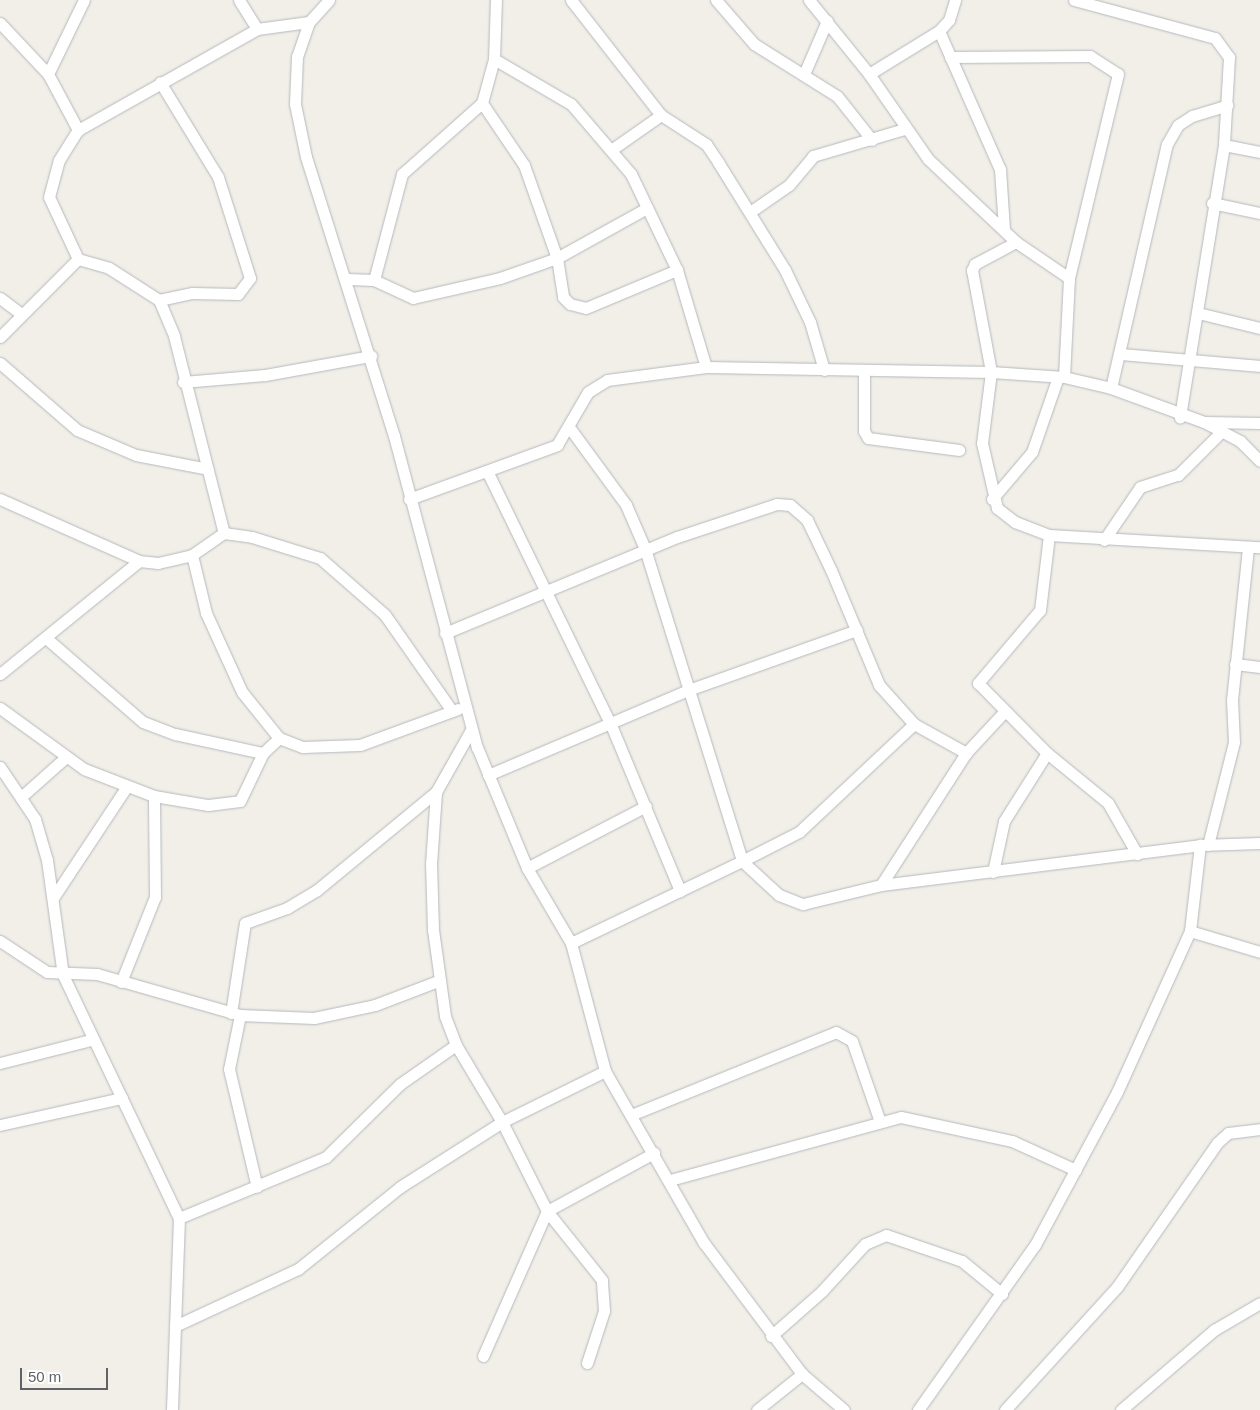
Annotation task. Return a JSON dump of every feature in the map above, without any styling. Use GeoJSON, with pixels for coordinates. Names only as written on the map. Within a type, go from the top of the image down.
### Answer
{"type":"FeatureCollection","features":[{"type":"Feature","properties":{"kind":"street"},"geometry":{"type":"LineString","coordinates":[[48,74],[84,0]]}},
{"type":"Feature","properties":{"kind":"street"},"geometry":{"type":"LineString","coordinates":[[239,0],[257,29]]}},
{"type":"Feature","properties":{"kind":"street"},"geometry":{"type":"LineString","coordinates":[[329,0],[310,22],[298,56],[294,104],[306,157],[348,280],[371,356],[445,633],[458,709]]}},
{"type":"Feature","properties":{"kind":"street"},"geometry":{"type":"LineString","coordinates":[[374,280],[402,174],[482,103],[494,58],[496,0]]}},
{"type":"Feature","properties":{"kind":"street"},"geometry":{"type":"LineString","coordinates":[[571,0],[661,115],[706,144],[750,212],[800,299],[824,370]]}},
{"type":"Feature","properties":{"kind":"street"},"geometry":{"type":"LineString","coordinates":[[716,0],[754,44],[837,96],[872,140]]}},
{"type":"Feature","properties":{"kind":"street"},"geometry":{"type":"LineString","coordinates":[[869,74],[938,31],[949,20],[954,0]]}},
{"type":"Feature","properties":{"kind":"street"},"geometry":{"type":"LineString","coordinates":[[1074,0],[1215,38],[1230,57],[1224,145],[1212,203],[1192,360],[1180,417]]}},
{"type":"Feature","properties":{"kind":"street"},"geometry":{"type":"LineString","coordinates":[[813,2],[869,74],[904,129],[928,159],[1016,242],[1069,278]]}},
{"type":"Feature","properties":{"kind":"street"},"geometry":{"type":"LineString","coordinates":[[804,74],[827,21]]}},
{"type":"Feature","properties":{"kind":"street"},"geometry":{"type":"LineString","coordinates":[[224,533],[183,382],[174,336],[159,300],[109,268],[78,258],[49,197],[58,160],[78,130],[160,82],[257,29],[310,22]]}},
{"type":"Feature","properties":{"kind":"street"},"geometry":{"type":"LineString","coordinates":[[0,23],[48,74],[78,130]]}},
{"type":"Feature","properties":{"kind":"street"},"geometry":{"type":"LineString","coordinates":[[938,31],[1000,169],[1004,230]]}},
{"type":"Feature","properties":{"kind":"street"},"geometry":{"type":"LineString","coordinates":[[950,58],[1090,56],[1118,74],[1069,278],[1061,377],[1032,452],[992,499]]}},
{"type":"Feature","properties":{"kind":"street"},"geometry":{"type":"LineString","coordinates":[[494,58],[570,104],[631,174],[676,270],[706,367]]}},
{"type":"Feature","properties":{"kind":"street"},"geometry":{"type":"LineString","coordinates":[[159,300],[192,292],[238,294],[250,278],[218,177],[160,82]]}},
{"type":"Feature","properties":{"kind":"street"},"geometry":{"type":"LineString","coordinates":[[482,103],[524,166],[558,258],[563,297],[578,308],[676,270]]}},
{"type":"Feature","properties":{"kind":"street"},"geometry":{"type":"LineString","coordinates":[[1111,388],[1121,354],[1167,144],[1178,125],[1192,116],[1227,105]]}},
{"type":"Feature","properties":{"kind":"street"},"geometry":{"type":"LineString","coordinates":[[611,150],[661,115]]}},
{"type":"Feature","properties":{"kind":"street"},"geometry":{"type":"LineString","coordinates":[[750,212],[790,185],[814,156],[904,129]]}},
{"type":"Feature","properties":{"kind":"street"},"geometry":{"type":"LineString","coordinates":[[1224,145],[1260,152]]}},
{"type":"Feature","properties":{"kind":"street"},"geometry":{"type":"LineString","coordinates":[[1212,203],[1260,213]]}},
{"type":"Feature","properties":{"kind":"street"},"geometry":{"type":"LineString","coordinates":[[348,280],[374,280],[413,298],[500,278],[558,258],[647,208]]}},
{"type":"Feature","properties":{"kind":"street"},"geometry":{"type":"LineString","coordinates":[[918,1410],[1035,1245],[1121,1084],[1190,931],[1204,845],[1234,742],[1235,664],[1254,547],[1104,540],[1049,535],[1015,522],[992,499],[982,424],[991,372],[972,270],[975,264],[1016,242]]}},
{"type":"Feature","properties":{"kind":"street"},"geometry":{"type":"LineString","coordinates":[[0,337],[78,258]]}},
{"type":"Feature","properties":{"kind":"street"},"geometry":{"type":"LineString","coordinates":[[0,298],[21,314]]}},
{"type":"Feature","properties":{"kind":"street"},"geometry":{"type":"LineString","coordinates":[[1198,312],[1260,328]]}},
{"type":"Feature","properties":{"kind":"street"},"geometry":{"type":"LineString","coordinates":[[1121,354],[1260,366]]}},
{"type":"Feature","properties":{"kind":"street"},"geometry":{"type":"LineString","coordinates":[[183,382],[265,375],[371,356]]}},
{"type":"Feature","properties":{"kind":"street"},"geometry":{"type":"LineString","coordinates":[[0,363],[77,430],[136,455],[208,469]]}},
{"type":"Feature","properties":{"kind":"street"},"geometry":{"type":"LineString","coordinates":[[409,499],[488,473],[557,445],[588,392],[607,380],[706,367],[864,372],[991,372],[1061,377],[1111,388],[1180,417],[1204,422],[1260,423]]}},
{"type":"Feature","properties":{"kind":"street"},"geometry":{"type":"LineString","coordinates":[[864,372],[864,431],[868,438],[959,450]]}},
{"type":"Feature","properties":{"kind":"street"},"geometry":{"type":"LineString","coordinates":[[1204,422],[1240,441],[1260,461]]}},
{"type":"Feature","properties":{"kind":"street"},"geometry":{"type":"LineString","coordinates":[[569,427],[626,505],[645,549],[691,689],[742,861],[779,895],[803,904],[881,885],[1204,845],[1260,843]]}},
{"type":"Feature","properties":{"kind":"street"},"geometry":{"type":"LineString","coordinates":[[1104,540],[1140,487],[1178,475],[1221,432]]}},
{"type":"Feature","properties":{"kind":"street"},"geometry":{"type":"LineString","coordinates":[[488,473],[611,725],[680,891]]}},
{"type":"Feature","properties":{"kind":"street"},"geometry":{"type":"LineString","coordinates":[[0,499],[139,561],[158,563],[192,555],[224,533],[298,549],[337,571],[385,615],[458,709],[471,730],[527,868],[571,943],[605,1071],[670,1180],[704,1243],[771,1336],[802,1374],[844,1410]]}},
{"type":"Feature","properties":{"kind":"street"},"geometry":{"type":"LineString","coordinates":[[445,633],[645,549],[777,504],[790,505],[807,520],[857,630],[879,685],[914,724],[966,753]]}},
{"type":"Feature","properties":{"kind":"street"},"geometry":{"type":"LineString","coordinates":[[1049,535],[1040,610],[978,684],[1004,712],[1047,752],[1108,803],[1137,854]]}},
{"type":"Feature","properties":{"kind":"street"},"geometry":{"type":"LineString","coordinates":[[192,555],[206,613],[242,692],[278,738],[304,747],[360,745],[458,709]]}},
{"type":"Feature","properties":{"kind":"street"},"geometry":{"type":"LineString","coordinates":[[0,674],[139,561]]}},
{"type":"Feature","properties":{"kind":"street"},"geometry":{"type":"LineString","coordinates":[[488,775],[611,725],[691,689],[857,630]]}},
{"type":"Feature","properties":{"kind":"street"},"geometry":{"type":"LineString","coordinates":[[46,638],[143,722],[174,734],[263,753]]}},
{"type":"Feature","properties":{"kind":"street"},"geometry":{"type":"LineString","coordinates":[[1235,664],[1260,668]]}},
{"type":"Feature","properties":{"kind":"street"},"geometry":{"type":"LineString","coordinates":[[0,708],[64,759],[154,796],[208,805],[240,801],[263,753],[278,738]]}},
{"type":"Feature","properties":{"kind":"street"},"geometry":{"type":"LineString","coordinates":[[881,885],[966,753],[1004,712]]}},
{"type":"Feature","properties":{"kind":"street"},"geometry":{"type":"LineString","coordinates":[[571,943],[799,832],[914,724]]}},
{"type":"Feature","properties":{"kind":"street"},"geometry":{"type":"LineString","coordinates":[[257,1187],[229,1069],[245,923],[287,908],[317,890],[436,792],[471,730]]}},
{"type":"Feature","properties":{"kind":"street"},"geometry":{"type":"LineString","coordinates":[[993,872],[1004,820],[1047,752]]}},
{"type":"Feature","properties":{"kind":"street"},"geometry":{"type":"LineString","coordinates":[[21,796],[64,759]]}},
{"type":"Feature","properties":{"kind":"street"},"geometry":{"type":"LineString","coordinates":[[0,767],[36,819],[53,898],[63,975],[91,1040],[122,1098],[179,1218],[172,1410]]}},
{"type":"Feature","properties":{"kind":"street"},"geometry":{"type":"LineString","coordinates":[[53,898],[127,786]]}},
{"type":"Feature","properties":{"kind":"street"},"geometry":{"type":"LineString","coordinates":[[436,792],[431,864],[438,980],[456,1045],[502,1122],[547,1211],[602,1280],[604,1311],[587,1363]]}},
{"type":"Feature","properties":{"kind":"street"},"geometry":{"type":"LineString","coordinates":[[121,982],[153,904],[154,796]]}},
{"type":"Feature","properties":{"kind":"street"},"geometry":{"type":"LineString","coordinates":[[527,868],[646,806]]}},
{"type":"Feature","properties":{"kind":"street"},"geometry":{"type":"LineString","coordinates":[[1190,931],[1260,952]]}},
{"type":"Feature","properties":{"kind":"street"},"geometry":{"type":"LineString","coordinates":[[0,941],[31,964],[63,975],[97,974],[235,1014],[323,1016],[375,1005],[438,980]]}},
{"type":"Feature","properties":{"kind":"street"},"geometry":{"type":"LineString","coordinates":[[632,1115],[836,1032],[852,1041],[880,1122]]}},
{"type":"Feature","properties":{"kind":"street"},"geometry":{"type":"LineString","coordinates":[[0,1063],[91,1040]]}},
{"type":"Feature","properties":{"kind":"street"},"geometry":{"type":"LineString","coordinates":[[179,1218],[326,1157],[400,1084],[456,1045]]}},
{"type":"Feature","properties":{"kind":"street"},"geometry":{"type":"LineString","coordinates":[[175,1326],[298,1269],[400,1187],[502,1122],[605,1071]]}},
{"type":"Feature","properties":{"kind":"street"},"geometry":{"type":"LineString","coordinates":[[0,1125],[122,1098]]}},
{"type":"Feature","properties":{"kind":"street"},"geometry":{"type":"LineString","coordinates":[[670,1180],[880,1122],[923,1119],[1012,1140],[1076,1170]]}},
{"type":"Feature","properties":{"kind":"street"},"geometry":{"type":"LineString","coordinates":[[1004,1410],[1117,1287],[1217,1143],[1228,1133],[1260,1129]]}},
{"type":"Feature","properties":{"kind":"street"},"geometry":{"type":"LineString","coordinates":[[483,1356],[547,1211],[654,1153]]}},
{"type":"Feature","properties":{"kind":"street"},"geometry":{"type":"LineString","coordinates":[[771,1336],[822,1291],[865,1244],[886,1235],[962,1261],[1002,1294]]}},
{"type":"Feature","properties":{"kind":"street"},"geometry":{"type":"LineString","coordinates":[[1121,1410],[1214,1330],[1260,1303]]}},
{"type":"Feature","properties":{"kind":"street"},"geometry":{"type":"LineString","coordinates":[[757,1410],[802,1374]]}}]}
